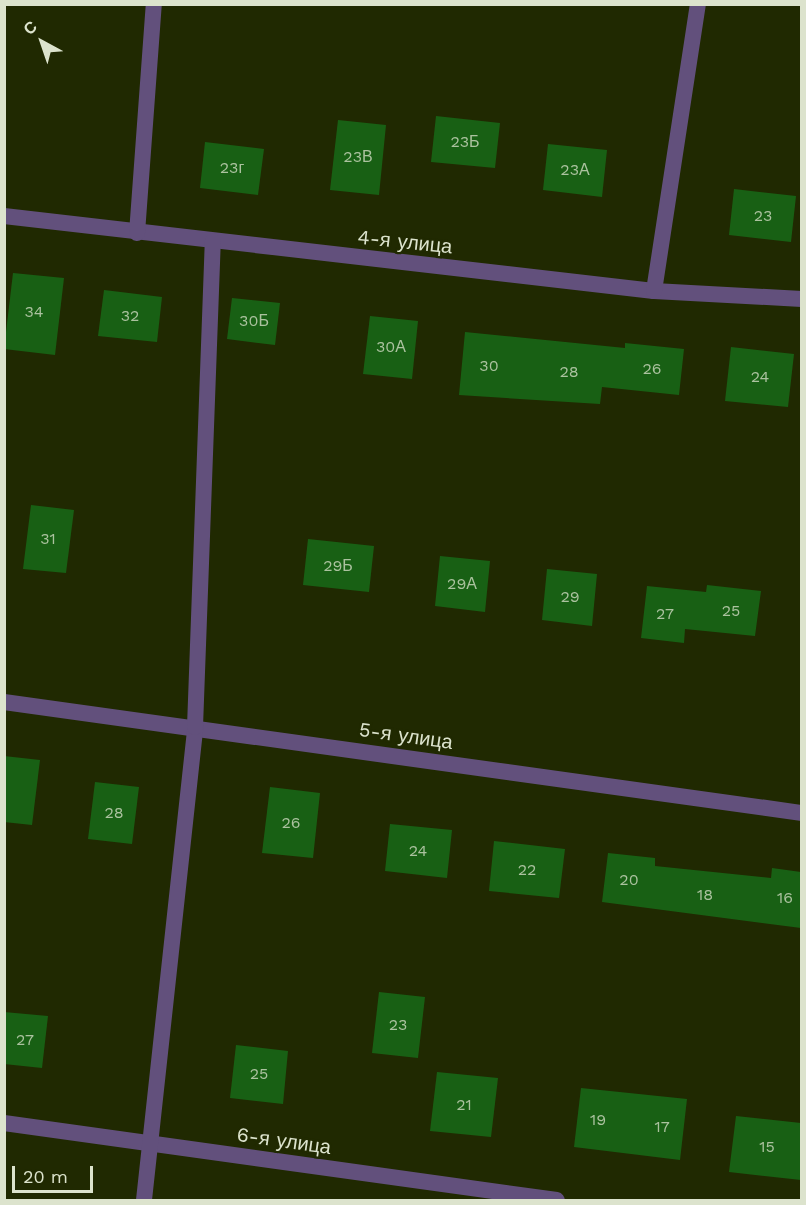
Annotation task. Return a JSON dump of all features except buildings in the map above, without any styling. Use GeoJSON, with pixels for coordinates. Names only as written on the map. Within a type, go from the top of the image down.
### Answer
{"type":"FeatureCollection","features":[{"type":"Feature","properties":{"kind":"street"},"geometry":{"type":"LineString","coordinates":[[137,233],[154,4]]}},
{"type":"Feature","properties":{"kind":"street"},"geometry":{"type":"LineString","coordinates":[[654,291],[698,4]]}},
{"type":"Feature","properties":{"kind":"street","name":"4-я улица"},"geometry":{"type":"LineString","coordinates":[[4,216],[654,291],[801,299]]}},
{"type":"Feature","properties":{"kind":"street"},"geometry":{"type":"LineString","coordinates":[[144,1200],[195,727],[213,241]]}},
{"type":"Feature","properties":{"kind":"street","name":"5-я улица"},"geometry":{"type":"LineString","coordinates":[[4,702],[801,813]]}},
{"type":"Feature","properties":{"kind":"street","name":"6-я улица"},"geometry":{"type":"LineString","coordinates":[[4,1124],[557,1200]]}}]}
